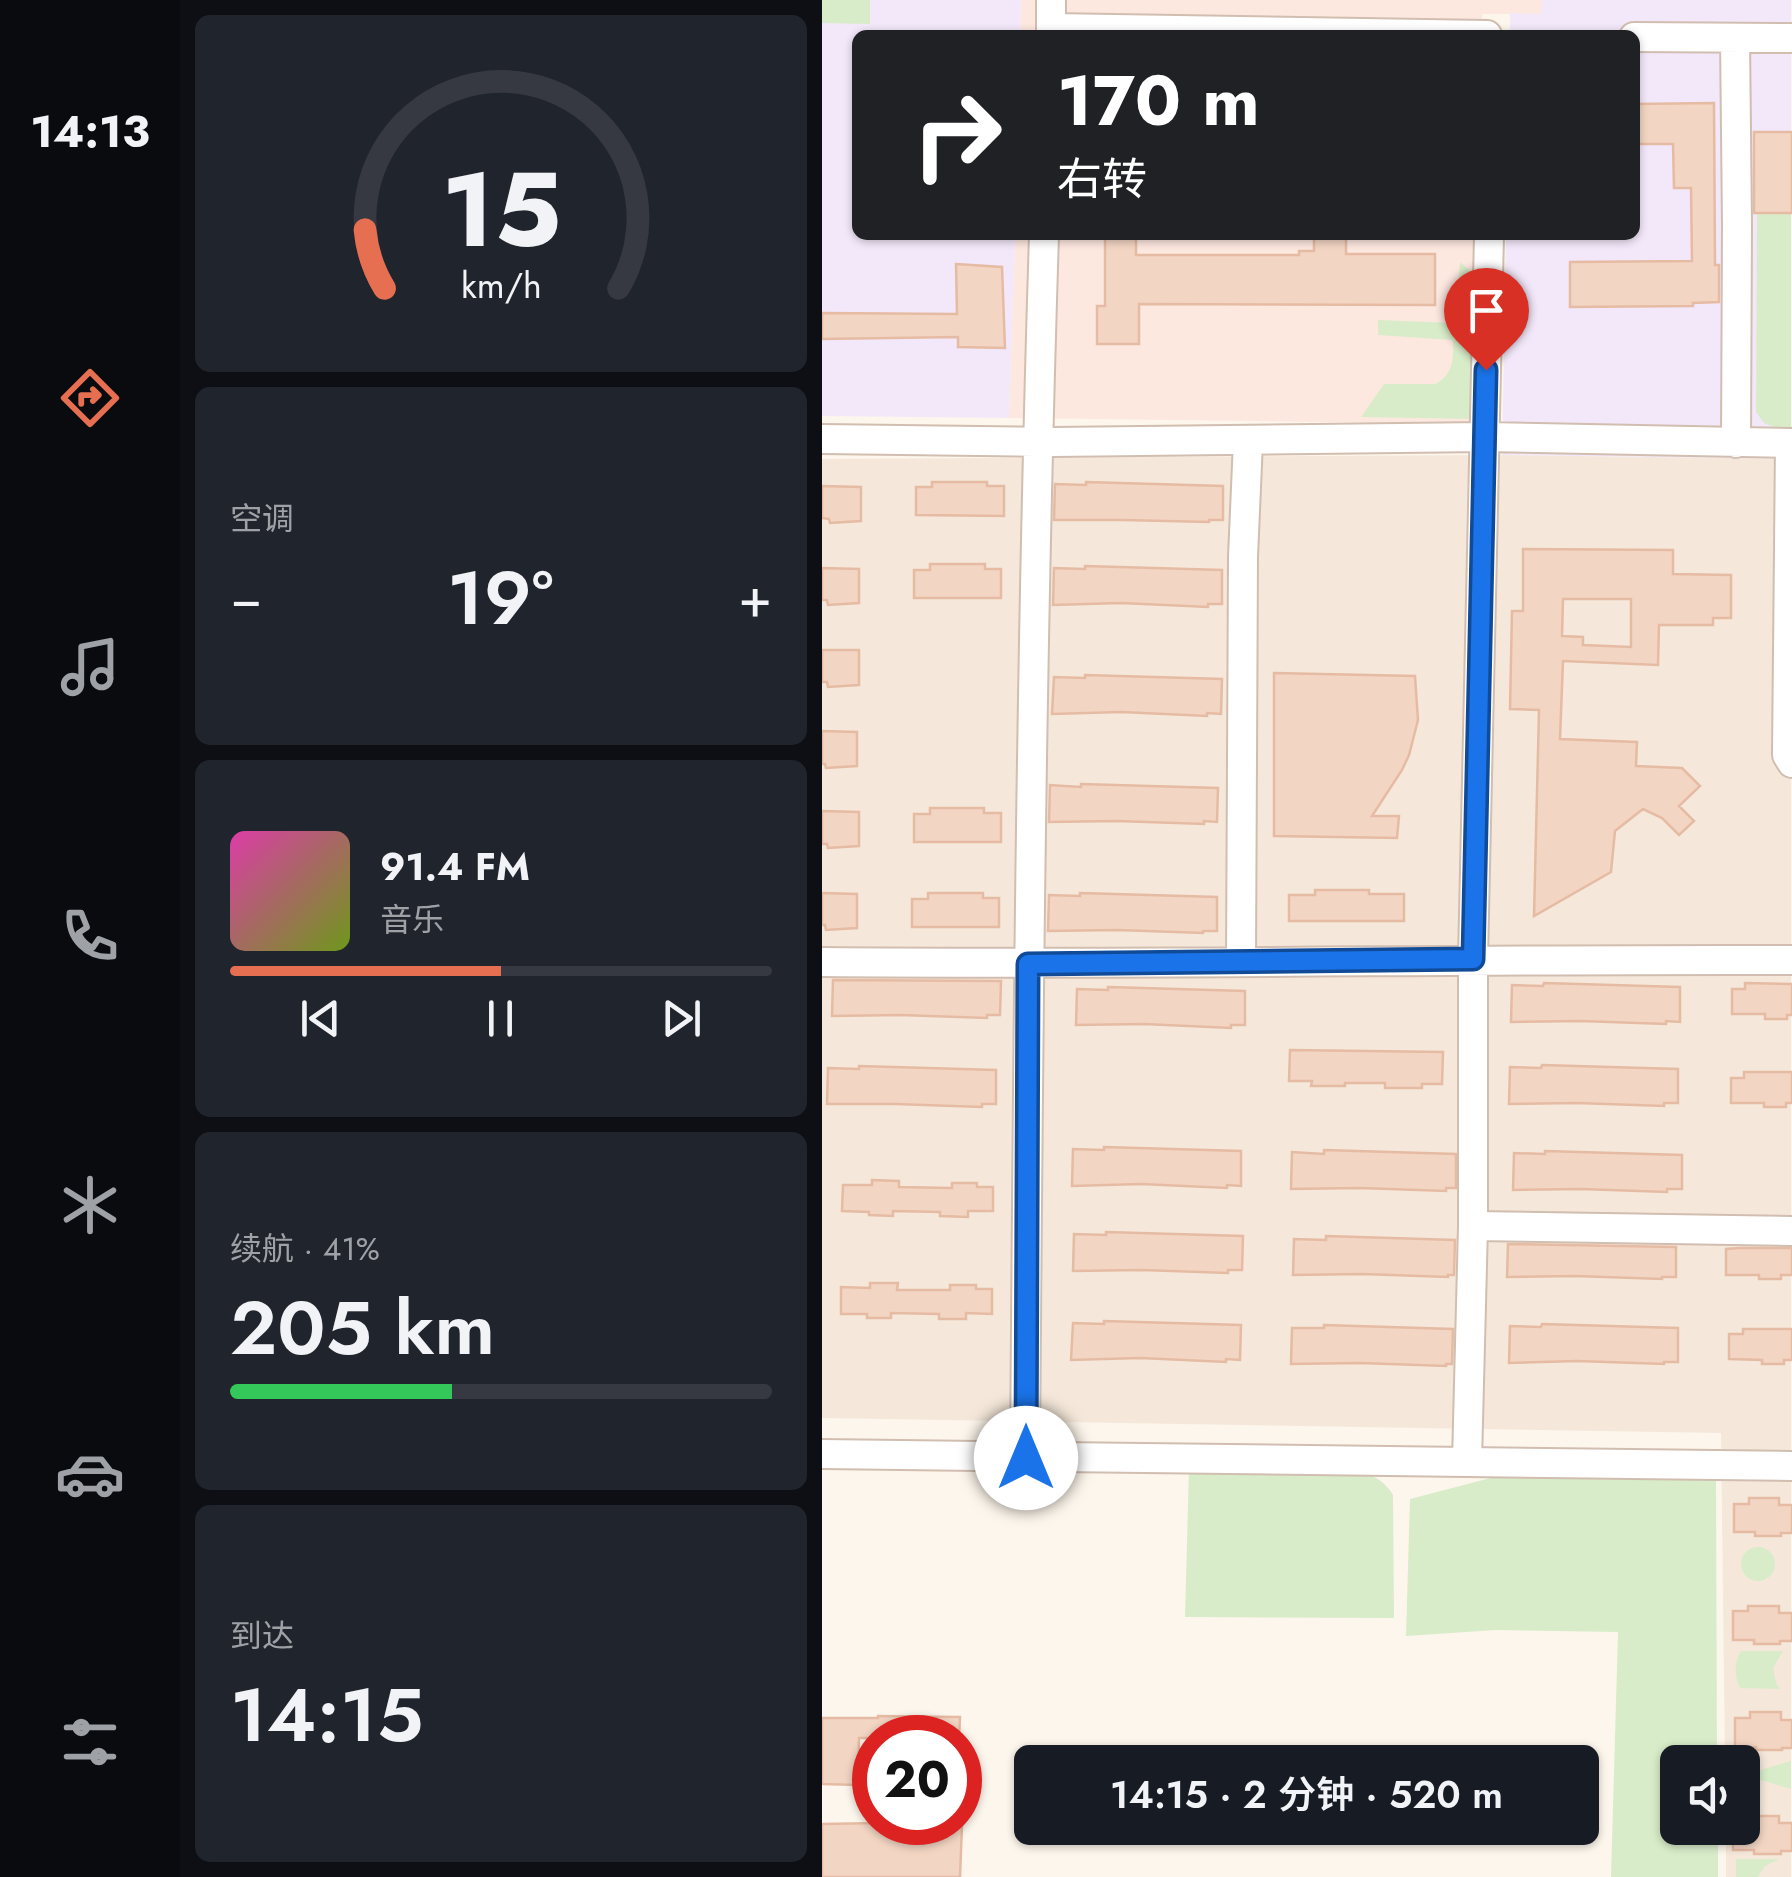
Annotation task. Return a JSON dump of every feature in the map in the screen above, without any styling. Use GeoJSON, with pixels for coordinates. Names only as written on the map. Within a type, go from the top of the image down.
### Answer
{"type":"FeatureCollection","features":[{"type":"Feature","properties":{"kind":"lane"},"geometry":{"type":"LineString","coordinates":[[1051,21],[1334,30]]}},
{"type":"Feature","properties":{"kind":"lane"},"geometry":{"type":"LineString","coordinates":[[1640,36],[1792,38]]}},
{"type":"Feature","properties":{"kind":"lane"},"geometry":{"type":"LineString","coordinates":[[1735,38],[1736,443]]}},
{"type":"Feature","properties":{"kind":"lane"},"geometry":{"type":"LineString","coordinates":[[1026,1458],[1028,964],[1044,240]]}},
{"type":"Feature","properties":{"kind":"lane"},"geometry":{"type":"LineString","coordinates":[[1468,1462],[1473,959],[1489,240]]}},
{"type":"Feature","properties":{"kind":"lane"},"geometry":{"type":"LineString","coordinates":[[822,440],[1486,437],[1791,443],[1787,755],[1792,763]]}},
{"type":"Feature","properties":{"kind":"lane"},"geometry":{"type":"LineString","coordinates":[[1241,962],[1248,441]]}},
{"type":"Feature","properties":{"kind":"lane"},"geometry":{"type":"LineString","coordinates":[[822,962],[1792,960]]}},
{"type":"Feature","properties":{"kind":"lane"},"geometry":{"type":"LineString","coordinates":[[1473,1226],[1792,1231]]}},
{"type":"Feature","properties":{"kind":"lane"},"geometry":{"type":"LineString","coordinates":[[822,1454],[1792,1466]]}},
{"type":"Feature","properties":{"kind":"shaded area"},"geometry":{"type":"Polygon","coordinates":[[[822,0],[1021,0],[1020,30],[852,30],[852,240],[1015,240],[1009,418],[822,416],[822,0]]]}},
{"type":"Feature","properties":{"kind":"shaded area"},"geometry":{"type":"Polygon","coordinates":[[[1021,0],[1542,0],[1542,14],[1482,14],[1482,30],[1020,30],[1021,0]]]}},
{"type":"Feature","properties":{"kind":"shaded area"},"geometry":{"type":"Polygon","coordinates":[[[1542,0],[1791,0],[1791,459],[1502,455],[1506,240],[1640,240],[1640,30],[1510,30],[1510,13],[1541,14],[1542,0]]]}},
{"type":"Feature","properties":{"kind":"shaded area"},"geometry":{"type":"Polygon","coordinates":[[[1015,240],[1479,240],[1477,424],[1009,418],[1015,240]]]}},
{"type":"Feature","properties":{"kind":"shaded area"},"geometry":{"type":"Polygon","coordinates":[[[1502,455],[1791,459],[1791,1877],[1726,1877],[1726,1845],[1760,1845],[1760,1745],[1725,1745],[1721,1433],[822,1418],[822,459],[1502,455]]]}},
{"type":"Feature","properties":{"kind":"green space"},"geometry":{"type":"Polygon","coordinates":[[[822,0],[870,0],[870,24],[822,23],[822,0]]]}},
{"type":"Feature","properties":{"kind":"green space"},"geometry":{"type":"Polygon","coordinates":[[[1757,212],[1791,212],[1791,433],[1764,423],[1756,412],[1757,212]]]}},
{"type":"Feature","properties":{"kind":"green space"},"geometry":{"type":"Polygon","coordinates":[[[1460,262],[1475,275],[1471,419],[1361,417],[1384,384],[1436,384],[1449,370],[1453,340],[1378,335],[1378,320],[1455,323],[1460,262]]]}},
{"type":"Feature","properties":{"kind":"green space"},"geometry":{"type":"Polygon","coordinates":[[[1189,1469],[1358,1471],[1382,1482],[1393,1495],[1394,1618],[1185,1617],[1189,1469]]]}},
{"type":"Feature","properties":{"kind":"green space"},"geometry":{"type":"Polygon","coordinates":[[[1502,1475],[1716,1478],[1717,1745],[1660,1745],[1660,1845],[1718,1845],[1718,1877],[1611,1877],[1618,1632],[1496,1630],[1406,1636],[1410,1499],[1502,1475]]]}},
{"type":"Feature","properties":{"kind":"green space"},"geometry":{"type":"Polygon","coordinates":[[[1758,1547],[1770,1552],[1775,1564],[1770,1576],[1758,1581],[1746,1576],[1741,1564],[1746,1552],[1758,1547]]]}},
{"type":"Feature","properties":{"kind":"green space"},"geometry":{"type":"Polygon","coordinates":[[[1741,1651],[1783,1651],[1773,1668],[1780,1689],[1740,1688],[1736,1669],[1741,1651]]]}},
{"type":"Feature","properties":{"kind":"green space"},"geometry":{"type":"Polygon","coordinates":[[[1791,1761],[1791,1789],[1760,1780],[1760,1770],[1791,1761]]]}},
{"type":"Feature","properties":{"kind":"green space"},"geometry":{"type":"Polygon","coordinates":[[[1736,1859],[1779,1859],[1765,1866],[1758,1877],[1736,1877],[1736,1859]]]}},
{"type":"Feature","properties":{"kind":"building"},"geometry":{"type":"Polygon","coordinates":[[[1714,103],[1715,265],[1719,265],[1719,302],[1693,306],[1570,307],[1570,262],[1692,261],[1691,188],[1674,188],[1673,144],[1640,144],[1640,104],[1714,103]]]}},
{"type":"Feature","properties":{"kind":"building"},"geometry":{"type":"Polygon","coordinates":[[[1754,132],[1792,132],[1792,213],[1754,213],[1754,132]]]}},
{"type":"Feature","properties":{"kind":"building"},"geometry":{"type":"Polygon","coordinates":[[[1105,240],[1136,240],[1136,255],[1299,255],[1299,251],[1314,251],[1314,240],[1346,240],[1346,254],[1435,254],[1435,305],[1139,304],[1139,344],[1097,344],[1097,306],[1105,306],[1105,240]]]}},
{"type":"Feature","properties":{"kind":"building"},"geometry":{"type":"Polygon","coordinates":[[[956,264],[1002,267],[1005,348],[958,347],[958,337],[822,339],[822,313],[957,314],[956,264]]]}},
{"type":"Feature","properties":{"kind":"building"},"geometry":{"type":"Polygon","coordinates":[[[932,482],[987,482],[987,486],[1004,486],[1004,516],[916,515],[916,487],[932,487],[932,482]]]}},
{"type":"Feature","properties":{"kind":"building"},"geometry":{"type":"Polygon","coordinates":[[[1055,484],[1223,486],[1223,520],[1054,520],[1055,484]]]}},
{"type":"Feature","properties":{"kind":"building"},"geometry":{"type":"Polygon","coordinates":[[[822,486],[861,487],[861,521],[830,523],[822,518],[822,486]]]}},
{"type":"Feature","properties":{"kind":"building"},"geometry":{"type":"Polygon","coordinates":[[[1523,549],[1673,550],[1673,574],[1731,575],[1731,618],[1713,618],[1713,625],[1659,625],[1658,665],[1563,661],[1560,739],[1637,742],[1636,766],[1682,768],[1700,786],[1679,806],[1694,821],[1679,835],[1662,818],[1643,809],[1615,831],[1611,872],[1534,916],[1539,710],[1510,709],[1512,611],[1523,611],[1523,549]],[[1563,599],[1562,636],[1583,637],[1583,645],[1631,647],[1631,599],[1563,599]]]}},
{"type":"Feature","properties":{"kind":"building"},"geometry":{"type":"Polygon","coordinates":[[[930,564],[985,564],[985,569],[1001,569],[1001,598],[914,598],[914,570],[930,570],[930,564]]]}},
{"type":"Feature","properties":{"kind":"building"},"geometry":{"type":"Polygon","coordinates":[[[822,568],[859,569],[859,603],[828,605],[827,600],[822,600],[822,568]]]}},
{"type":"Feature","properties":{"kind":"building"},"geometry":{"type":"Polygon","coordinates":[[[1054,568],[1222,570],[1222,604],[1053,605],[1054,568]]]}},
{"type":"Feature","properties":{"kind":"building"},"geometry":{"type":"Polygon","coordinates":[[[822,650],[859,650],[859,685],[828,687],[827,682],[822,682],[822,650]]]}},
{"type":"Feature","properties":{"kind":"building"},"geometry":{"type":"Polygon","coordinates":[[[1274,673],[1415,676],[1418,720],[1409,755],[1372,816],[1399,816],[1397,838],[1274,836],[1274,673]]]}},
{"type":"Feature","properties":{"kind":"building"},"geometry":{"type":"Polygon","coordinates":[[[1054,677],[1222,679],[1221,714],[1052,714],[1054,677]]]}},
{"type":"Feature","properties":{"kind":"building"},"geometry":{"type":"Polygon","coordinates":[[[822,731],[857,732],[857,766],[826,768],[822,764],[822,731]]]}},
{"type":"Feature","properties":{"kind":"building"},"geometry":{"type":"Polygon","coordinates":[[[1050,785],[1218,788],[1217,822],[1049,822],[1050,785]]]}},
{"type":"Feature","properties":{"kind":"building"},"geometry":{"type":"Polygon","coordinates":[[[930,808],[984,808],[984,813],[1001,813],[1001,842],[914,842],[914,814],[930,814],[930,808]]]}},
{"type":"Feature","properties":{"kind":"building"},"geometry":{"type":"Polygon","coordinates":[[[822,811],[859,812],[859,846],[828,848],[822,844],[822,811]]]}},
{"type":"Feature","properties":{"kind":"building"},"geometry":{"type":"Polygon","coordinates":[[[1315,890],[1404,894],[1404,921],[1289,921],[1289,895],[1315,895],[1315,890]]]}},
{"type":"Feature","properties":{"kind":"building"},"geometry":{"type":"Polygon","coordinates":[[[822,893],[857,894],[857,928],[826,930],[822,925],[822,893]]]}},
{"type":"Feature","properties":{"kind":"building"},"geometry":{"type":"Polygon","coordinates":[[[928,893],[983,893],[983,898],[999,898],[999,927],[912,927],[912,899],[928,899],[928,893]]]}},
{"type":"Feature","properties":{"kind":"building"},"geometry":{"type":"Polygon","coordinates":[[[1049,895],[1217,897],[1217,931],[1048,931],[1049,895]]]}},
{"type":"Feature","properties":{"kind":"building"},"geometry":{"type":"Polygon","coordinates":[[[833,980],[1001,981],[1000,1015],[832,1016],[833,980]]]}},
{"type":"Feature","properties":{"kind":"building"},"geometry":{"type":"Polygon","coordinates":[[[1745,983],[1792,984],[1792,1015],[1787,1015],[1787,1019],[1765,1019],[1765,1014],[1732,1014],[1732,989],[1745,989],[1745,983]]]}},
{"type":"Feature","properties":{"kind":"building"},"geometry":{"type":"Polygon","coordinates":[[[1512,985],[1680,987],[1680,1022],[1511,1022],[1512,985]]]}},
{"type":"Feature","properties":{"kind":"building"},"geometry":{"type":"Polygon","coordinates":[[[1077,989],[1245,991],[1245,1025],[1076,1025],[1077,989]]]}},
{"type":"Feature","properties":{"kind":"building"},"geometry":{"type":"Polygon","coordinates":[[[1290,1050],[1443,1052],[1442,1084],[1422,1084],[1422,1088],[1385,1088],[1385,1083],[1311,1086],[1312,1081],[1289,1081],[1290,1050]]]}},
{"type":"Feature","properties":{"kind":"building"},"geometry":{"type":"Polygon","coordinates":[[[1510,1067],[1678,1069],[1678,1103],[1509,1104],[1510,1067]]]}},
{"type":"Feature","properties":{"kind":"building"},"geometry":{"type":"Polygon","coordinates":[[[828,1068],[996,1070],[996,1104],[827,1104],[828,1068]]]}},
{"type":"Feature","properties":{"kind":"building"},"geometry":{"type":"Polygon","coordinates":[[[1744,1072],[1792,1072],[1792,1103],[1786,1103],[1786,1107],[1764,1107],[1764,1103],[1731,1103],[1731,1078],[1744,1078],[1744,1072]]]}},
{"type":"Feature","properties":{"kind":"building"},"geometry":{"type":"Polygon","coordinates":[[[1073,1149],[1241,1151],[1241,1186],[1072,1186],[1073,1149]]]}},
{"type":"Feature","properties":{"kind":"building"},"geometry":{"type":"Polygon","coordinates":[[[1324,1150],[1456,1154],[1456,1188],[1291,1189],[1292,1152],[1324,1154],[1324,1150]]]}},
{"type":"Feature","properties":{"kind":"building"},"geometry":{"type":"Polygon","coordinates":[[[1514,1153],[1682,1155],[1682,1189],[1513,1190],[1514,1153]]]}},
{"type":"Feature","properties":{"kind":"building"},"geometry":{"type":"Polygon","coordinates":[[[872,1180],[899,1181],[899,1187],[952,1188],[952,1183],[977,1183],[977,1187],[993,1187],[993,1211],[968,1211],[968,1217],[940,1216],[940,1212],[893,1211],[893,1216],[842,1211],[843,1185],[872,1185],[872,1180]]]}},
{"type":"Feature","properties":{"kind":"building"},"geometry":{"type":"Polygon","coordinates":[[[1074,1234],[1243,1236],[1242,1270],[1073,1271],[1074,1234]]]}},
{"type":"Feature","properties":{"kind":"building"},"geometry":{"type":"Polygon","coordinates":[[[1326,1236],[1455,1240],[1454,1275],[1293,1275],[1294,1239],[1326,1240],[1326,1236]]]}},
{"type":"Feature","properties":{"kind":"building"},"geometry":{"type":"Polygon","coordinates":[[[1508,1244],[1676,1247],[1676,1277],[1507,1277],[1508,1244]]]}},
{"type":"Feature","properties":{"kind":"building"},"geometry":{"type":"Polygon","coordinates":[[[1792,1248],[1792,1275],[1759,1279],[1759,1275],[1726,1275],[1726,1249],[1792,1248]]]}},
{"type":"Feature","properties":{"kind":"building"},"geometry":{"type":"Polygon","coordinates":[[[870,1283],[898,1283],[897,1290],[950,1290],[950,1285],[992,1289],[992,1314],[966,1313],[966,1319],[939,1319],[939,1314],[891,1313],[891,1318],[867,1318],[867,1314],[841,1314],[841,1287],[870,1288],[870,1283]]]}},
{"type":"Feature","properties":{"kind":"building"},"geometry":{"type":"Polygon","coordinates":[[[1073,1323],[1241,1325],[1240,1360],[1071,1360],[1073,1323]]]}},
{"type":"Feature","properties":{"kind":"building"},"geometry":{"type":"Polygon","coordinates":[[[1324,1325],[1453,1329],[1452,1364],[1291,1364],[1292,1328],[1324,1325]]]}},
{"type":"Feature","properties":{"kind":"building"},"geometry":{"type":"Polygon","coordinates":[[[1510,1326],[1678,1328],[1678,1362],[1509,1363],[1510,1326]]]}},
{"type":"Feature","properties":{"kind":"building"},"geometry":{"type":"Polygon","coordinates":[[[1743,1329],[1792,1329],[1792,1360],[1762,1364],[1762,1360],[1729,1359],[1729,1334],[1743,1334],[1743,1329]]]}},
{"type":"Feature","properties":{"kind":"building"},"geometry":{"type":"Polygon","coordinates":[[[1749,1498],[1779,1498],[1779,1505],[1792,1505],[1792,1533],[1755,1536],[1755,1532],[1734,1532],[1734,1504],[1749,1504],[1749,1498]]]}},
{"type":"Feature","properties":{"kind":"building"},"geometry":{"type":"Polygon","coordinates":[[[1748,1606],[1779,1606],[1779,1613],[1792,1613],[1792,1641],[1754,1644],[1754,1640],[1733,1640],[1733,1611],[1748,1611],[1748,1606]]]}},
{"type":"Feature","properties":{"kind":"building"},"geometry":{"type":"Polygon","coordinates":[[[1750,1712],[1781,1712],[1781,1720],[1792,1720],[1792,1748],[1760,1750],[1760,1745],[1735,1745],[1735,1718],[1750,1718],[1750,1712]]]}},
{"type":"Feature","properties":{"kind":"building"},"geometry":{"type":"Polygon","coordinates":[[[822,1718],[852,1718],[852,1785],[822,1784],[822,1718]]]}},
{"type":"Feature","properties":{"kind":"building"},"geometry":{"type":"Polygon","coordinates":[[[1760,1816],[1779,1816],[1779,1823],[1792,1823],[1792,1851],[1754,1854],[1754,1850],[1733,1850],[1733,1845],[1760,1845],[1760,1816]]]}},
{"type":"Feature","properties":{"kind":"building"},"geometry":{"type":"Polygon","coordinates":[[[852,1823],[852,1845],[961,1845],[960,1877],[822,1877],[822,1824],[852,1823]]]}},
{"type":"Feature","properties":{"kind":"route"},"geometry":{"type":"LineString","coordinates":[[1026,1458],[1028,964],[1473,959],[1486,370]]}}]}
